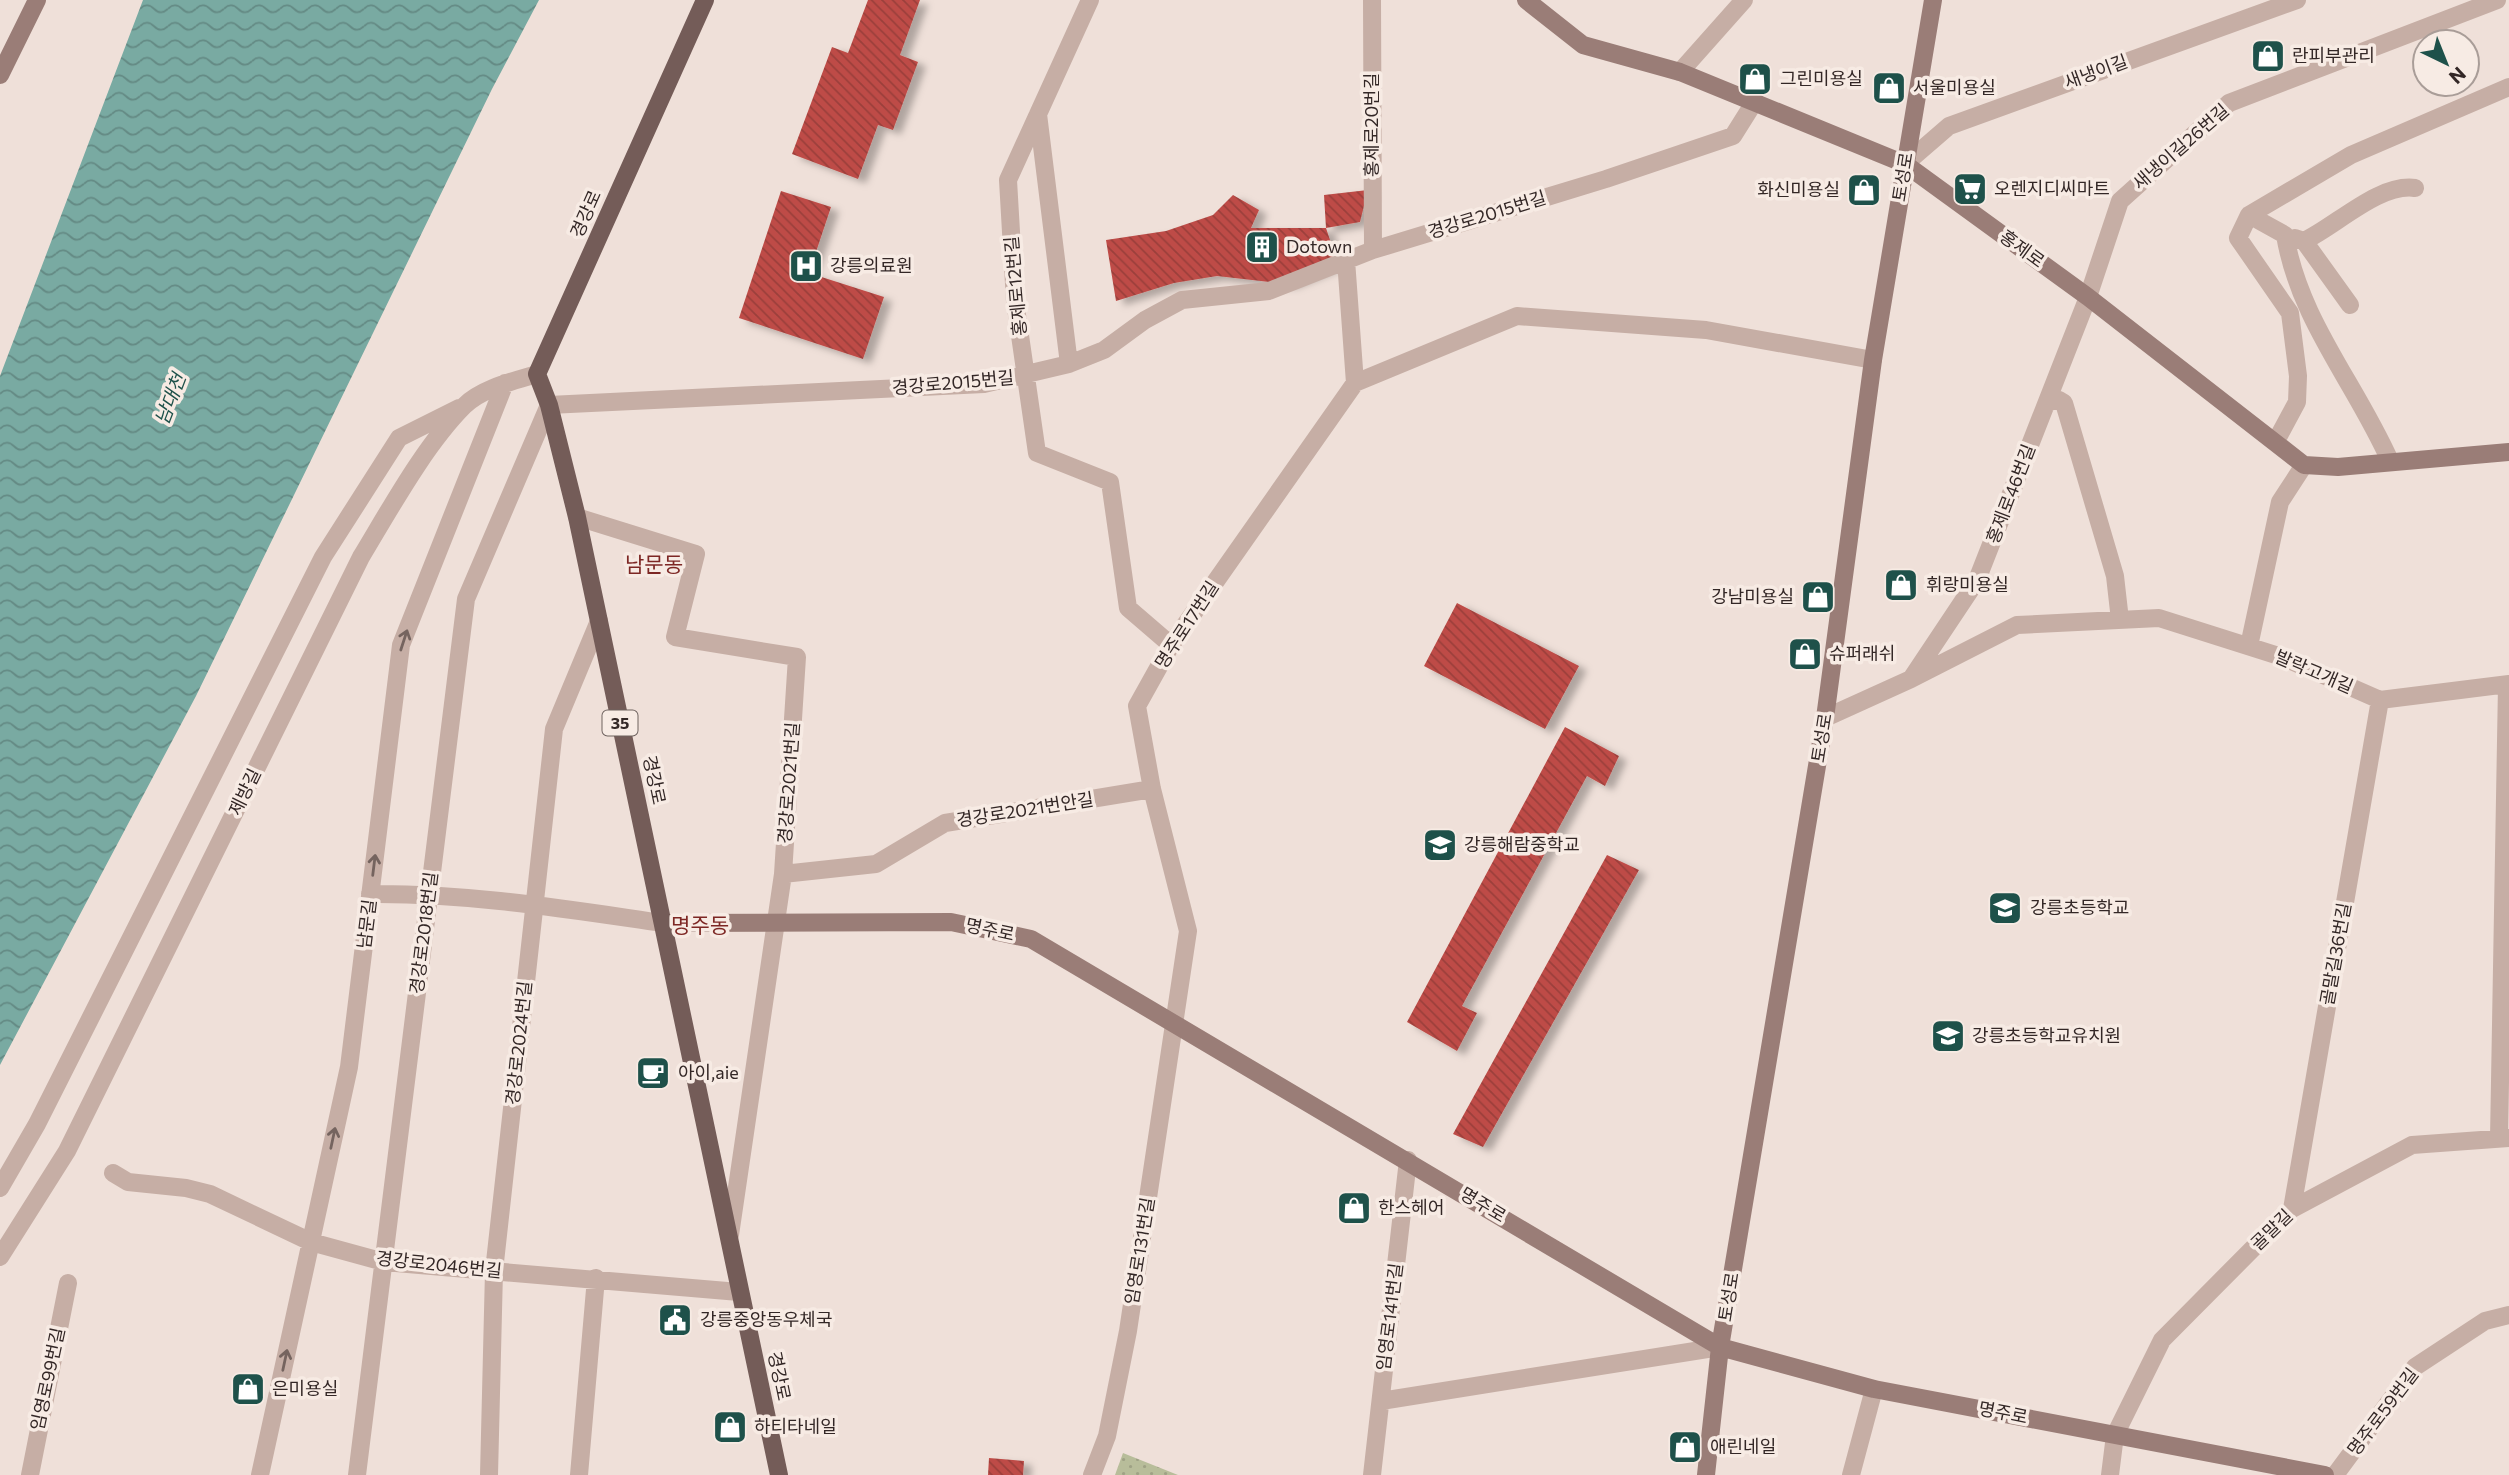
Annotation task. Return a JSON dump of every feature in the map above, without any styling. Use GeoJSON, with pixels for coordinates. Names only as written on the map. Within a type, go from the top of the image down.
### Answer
{"type":"FeatureCollection","features":[{"type":"Feature","properties":{"kind":"main road","name":"경강로"},"geometry":{"type":"LineString","coordinates":[[705,0],[537,374],[549,405],[577,517],[779,1475]]}},
{"type":"Feature","properties":{"kind":"street"},"geometry":{"type":"LineString","coordinates":[[0,75],[37,0]]}},
{"type":"Feature","properties":{"kind":"street","name":"홍제로12번길"},"geometry":{"type":"LineString","coordinates":[[1090,0],[1007,180],[1015,301],[1037,453],[1110,482],[1128,608],[1171,645]]}},
{"type":"Feature","properties":{"kind":"street","name":"홍제로20번길"},"geometry":{"type":"LineString","coordinates":[[1372,0],[1373,250]]}},
{"type":"Feature","properties":{"kind":"street","name":"홍제로"},"geometry":{"type":"LineString","coordinates":[[1526,0],[1583,45],[1680,72],[1905,164],[2088,297],[2304,465]]}},
{"type":"Feature","properties":{"kind":"street"},"geometry":{"type":"LineString","coordinates":[[1680,72],[1744,0]]}},
{"type":"Feature","properties":{"kind":"street","name":"토성로"},"geometry":{"type":"LineString","coordinates":[[1706,1475],[1720,1347],[1825,718],[1873,360],[1933,0]]}},
{"type":"Feature","properties":{"kind":"street","name":"새냉이길"},"geometry":{"type":"LineString","coordinates":[[1905,164],[1949,126],[2297,0]]}},
{"type":"Feature","properties":{"kind":"street","name":"새냉이길26번길"},"geometry":{"type":"LineString","coordinates":[[2088,297],[2120,201],[2229,103],[2497,0]]}},
{"type":"Feature","properties":{"kind":"street"},"geometry":{"type":"LineString","coordinates":[[2276,441],[2297,402],[2298,376],[2290,313],[2238,238],[2249,215],[2351,155],[2509,87]]}},
{"type":"Feature","properties":{"kind":"street","name":"경강로2015번길"},"geometry":{"type":"LineString","coordinates":[[549,405],[970,385],[1026,376],[1069,364],[1104,350],[1145,320],[1182,300],[1269,291],[1373,250],[1606,179],[1733,136],[1755,101]]}},
{"type":"Feature","properties":{"kind":"street"},"geometry":{"type":"LineString","coordinates":[[1038,114],[1069,364]]}},
{"type":"Feature","properties":{"kind":"street"},"geometry":{"type":"LineString","coordinates":[[2304,241],[2329,229],[2370,198],[2416,188]]}},
{"type":"Feature","properties":{"kind":"street"},"geometry":{"type":"LineString","coordinates":[[2249,215],[2285,235],[2304,241],[2350,305]]}},
{"type":"Feature","properties":{"kind":"street"},"geometry":{"type":"LineString","coordinates":[[2285,235],[2290,267],[2318,333],[2372,420],[2390,461]]}},
{"type":"Feature","properties":{"kind":"street"},"geometry":{"type":"LineString","coordinates":[[1346,260],[1355,383],[1517,316],[1706,330],[1873,360]]}},
{"type":"Feature","properties":{"kind":"street","name":"홍제로46번길"},"geometry":{"type":"LineString","coordinates":[[1911,680],[1977,580],[2088,297]]}},
{"type":"Feature","properties":{"kind":"street","name":"제방길"},"geometry":{"type":"LineString","coordinates":[[0,1257],[67,1151],[361,557],[408,478],[465,404],[505,383],[537,374]]}},
{"type":"Feature","properties":{"kind":"street","name":"남문길"},"geometry":{"type":"LineString","coordinates":[[260,1475],[349,1067],[401,645],[505,383]]}},
{"type":"Feature","properties":{"kind":"street","name":"명주로17번길"},"geometry":{"type":"LineString","coordinates":[[1174,1023],[1188,931],[1153,789],[1138,706],[1171,645],[1355,383]]}},
{"type":"Feature","properties":{"kind":"street"},"geometry":{"type":"LineString","coordinates":[[2047,402],[2059,400],[2064,403],[2115,576],[2120,620]]}},
{"type":"Feature","properties":{"kind":"street"},"geometry":{"type":"LineString","coordinates":[[0,1188],[37,1124],[323,556],[400,438],[465,404]]}},
{"type":"Feature","properties":{"kind":"street","name":"경강로2018번길"},"geometry":{"type":"LineString","coordinates":[[357,1475],[466,598],[549,405]]}},
{"type":"Feature","properties":{"kind":"street"},"geometry":{"type":"LineString","coordinates":[[2249,646],[2280,502],[2304,465],[2338,467],[2509,452]]}},
{"type":"Feature","properties":{"kind":"street","name":"경강로2021번길"},"geometry":{"type":"LineString","coordinates":[[577,517],[696,554],[675,637],[797,657],[783,874],[729,1238]]}},
{"type":"Feature","properties":{"kind":"street","name":"발락고개길"},"geometry":{"type":"LineString","coordinates":[[1825,718],[1911,680],[2017,625],[2159,618],[2282,657],[2380,700]]}},
{"type":"Feature","properties":{"kind":"street","name":"경강로2024번길"},"geometry":{"type":"LineString","coordinates":[[489,1475],[494,1270],[554,729],[598,621]]}},
{"type":"Feature","properties":{"kind":"street"},"geometry":{"type":"LineString","coordinates":[[2380,700],[2508,684],[2504,1138]]}},
{"type":"Feature","properties":{"kind":"street","name":"골말길36번길"},"geometry":{"type":"LineString","coordinates":[[2292,1209],[2380,700]]}},
{"type":"Feature","properties":{"kind":"street","name":"경강로2021번안길"},"geometry":{"type":"LineString","coordinates":[[783,874],[876,864],[945,823],[1153,789]]}},
{"type":"Feature","properties":{"kind":"street"},"geometry":{"type":"LineString","coordinates":[[370,894],[429,894],[535,904],[663,923]]}},
{"type":"Feature","properties":{"kind":"street","name":"명주로"},"geometry":{"type":"LineString","coordinates":[[663,923],[951,922],[1031,939],[1720,1347],[1874,1389],[2325,1475]]}},
{"type":"Feature","properties":{"kind":"street","name":"임영로131번길"},"geometry":{"type":"LineString","coordinates":[[1092,1475],[1107,1436],[1128,1331],[1174,1023]]}},
{"type":"Feature","properties":{"kind":"street","name":"골말길"},"geometry":{"type":"LineString","coordinates":[[2110,1475],[2115,1435],[2162,1340],[2292,1209],[2412,1145],[2504,1138]]}},
{"type":"Feature","properties":{"kind":"street","name":"임영로141번길"},"geometry":{"type":"LineString","coordinates":[[1372,1475],[1408,1160]]}},
{"type":"Feature","properties":{"kind":"street","name":"경강로2046번길"},"geometry":{"type":"LineString","coordinates":[[113,1174],[128,1182],[186,1188],[209,1194],[311,1242],[384,1262],[739,1292]]}},
{"type":"Feature","properties":{"kind":"street"},"geometry":{"type":"LineString","coordinates":[[579,1475],[596,1278]]}},
{"type":"Feature","properties":{"kind":"street","name":"임영로99번길"},"geometry":{"type":"LineString","coordinates":[[30,1475],[68,1283]]}},
{"type":"Feature","properties":{"kind":"street","name":"명주로59번길"},"geometry":{"type":"LineString","coordinates":[[2335,1475],[2415,1367],[2485,1321],[2509,1315]]}},
{"type":"Feature","properties":{"kind":"street"},"geometry":{"type":"LineString","coordinates":[[1381,1401],[1720,1347]]}},
{"type":"Feature","properties":{"kind":"street"},"geometry":{"type":"LineString","coordinates":[[1851,1475],[1874,1389]]}},
{"type":"Feature","properties":{"kind":"green space"},"geometry":{"type":"Polygon","coordinates":[[[1123,1453],[1178,1475],[1115,1475],[1123,1453]]]}},
{"type":"Feature","properties":{"kind":"water","name":"남대천"},"geometry":{"type":"Polygon","coordinates":[[[143,0],[539,0],[492,89],[196,696],[0,1065],[0,376],[143,0]]]}},
{"type":"Feature","properties":{"kind":"building"},"geometry":{"type":"Polygon","coordinates":[[[868,0],[920,0],[900,55],[918,62],[893,130],[878,125],[858,179],[792,154],[832,47],[848,53],[868,0]]]}},
{"type":"Feature","properties":{"kind":"building"},"geometry":{"type":"Polygon","coordinates":[[[1368,190],[1360,222],[1326,228],[1324,195],[1368,190]]]}},
{"type":"Feature","properties":{"kind":"building"},"geometry":{"type":"Polygon","coordinates":[[[781,191],[831,207],[809,273],[884,297],[863,359],[739,318],[781,191]]]}},
{"type":"Feature","properties":{"kind":"building"},"geometry":{"type":"Polygon","coordinates":[[[1233,195],[1259,210],[1251,228],[1326,228],[1338,264],[1288,284],[1217,276],[1174,283],[1116,301],[1106,240],[1166,231],[1213,215],[1233,195]]]}},
{"type":"Feature","properties":{"kind":"building"},"geometry":{"type":"Polygon","coordinates":[[[1457,603],[1579,666],[1545,729],[1424,666],[1457,603]]]}},
{"type":"Feature","properties":{"kind":"building"},"geometry":{"type":"Polygon","coordinates":[[[1565,727],[1619,756],[1605,786],[1587,776],[1462,1006],[1477,1013],[1457,1051],[1407,1022],[1565,727]]]}},
{"type":"Feature","properties":{"kind":"building"},"geometry":{"type":"Polygon","coordinates":[[[1607,855],[1639,870],[1483,1147],[1453,1134],[1607,855]]]}},
{"type":"Feature","properties":{"kind":"building"},"geometry":{"type":"Polygon","coordinates":[[[989,1458],[1024,1461],[1023,1475],[988,1475],[989,1458]]]}},
{"type":"Feature","properties":{"kind":"place","name":"란피부관리"},"geometry":{"type":"Point","coordinates":[2268,56]}},
{"type":"Feature","properties":{"kind":"place","name":"그린미용실"},"geometry":{"type":"Point","coordinates":[1755,79]}},
{"type":"Feature","properties":{"kind":"place","name":"서울미용실"},"geometry":{"type":"Point","coordinates":[1889,88]}},
{"type":"Feature","properties":{"kind":"place","name":"오렌지디씨마트"},"geometry":{"type":"Point","coordinates":[1970,189]}},
{"type":"Feature","properties":{"kind":"place","name":"화신미용실"},"geometry":{"type":"Point","coordinates":[1864,190]}},
{"type":"Feature","properties":{"kind":"place","name":"Dotown"},"geometry":{"type":"Point","coordinates":[1262,247]}},
{"type":"Feature","properties":{"kind":"place","name":"강릉의료원"},"geometry":{"type":"Point","coordinates":[806,266]}},
{"type":"Feature","properties":{"kind":"place","name":"휘랑미용실"},"geometry":{"type":"Point","coordinates":[1901,585]}},
{"type":"Feature","properties":{"kind":"place","name":"강남미용실"},"geometry":{"type":"Point","coordinates":[1818,597]}},
{"type":"Feature","properties":{"kind":"place","name":"슈퍼래쉬"},"geometry":{"type":"Point","coordinates":[1805,654]}},
{"type":"Feature","properties":{"kind":"place","name":"강릉해람중학교"},"geometry":{"type":"Point","coordinates":[1440,845]}},
{"type":"Feature","properties":{"kind":"place","name":"강릉초등학교"},"geometry":{"type":"Point","coordinates":[2005,908]}},
{"type":"Feature","properties":{"kind":"place","name":"강릉초등학교유치원"},"geometry":{"type":"Point","coordinates":[1948,1036]}},
{"type":"Feature","properties":{"kind":"place","name":"아이,aie"},"geometry":{"type":"Point","coordinates":[653,1073]}},
{"type":"Feature","properties":{"kind":"place","name":"한스헤어"},"geometry":{"type":"Point","coordinates":[1354,1208]}},
{"type":"Feature","properties":{"kind":"place","name":"강릉중앙동우체국"},"geometry":{"type":"Point","coordinates":[675,1320]}},
{"type":"Feature","properties":{"kind":"place","name":"은미용실"},"geometry":{"type":"Point","coordinates":[248,1389]}},
{"type":"Feature","properties":{"kind":"place","name":"하티타네일"},"geometry":{"type":"Point","coordinates":[730,1427]}},
{"type":"Feature","properties":{"kind":"place","name":"애린네일"},"geometry":{"type":"Point","coordinates":[1685,1447]}},
{"type":"Feature","properties":{"kind":"district","name":"남문동"},"geometry":{"type":"Point","coordinates":[654,565]}},
{"type":"Feature","properties":{"kind":"district","name":"명주동"},"geometry":{"type":"Point","coordinates":[700,926]}}]}
